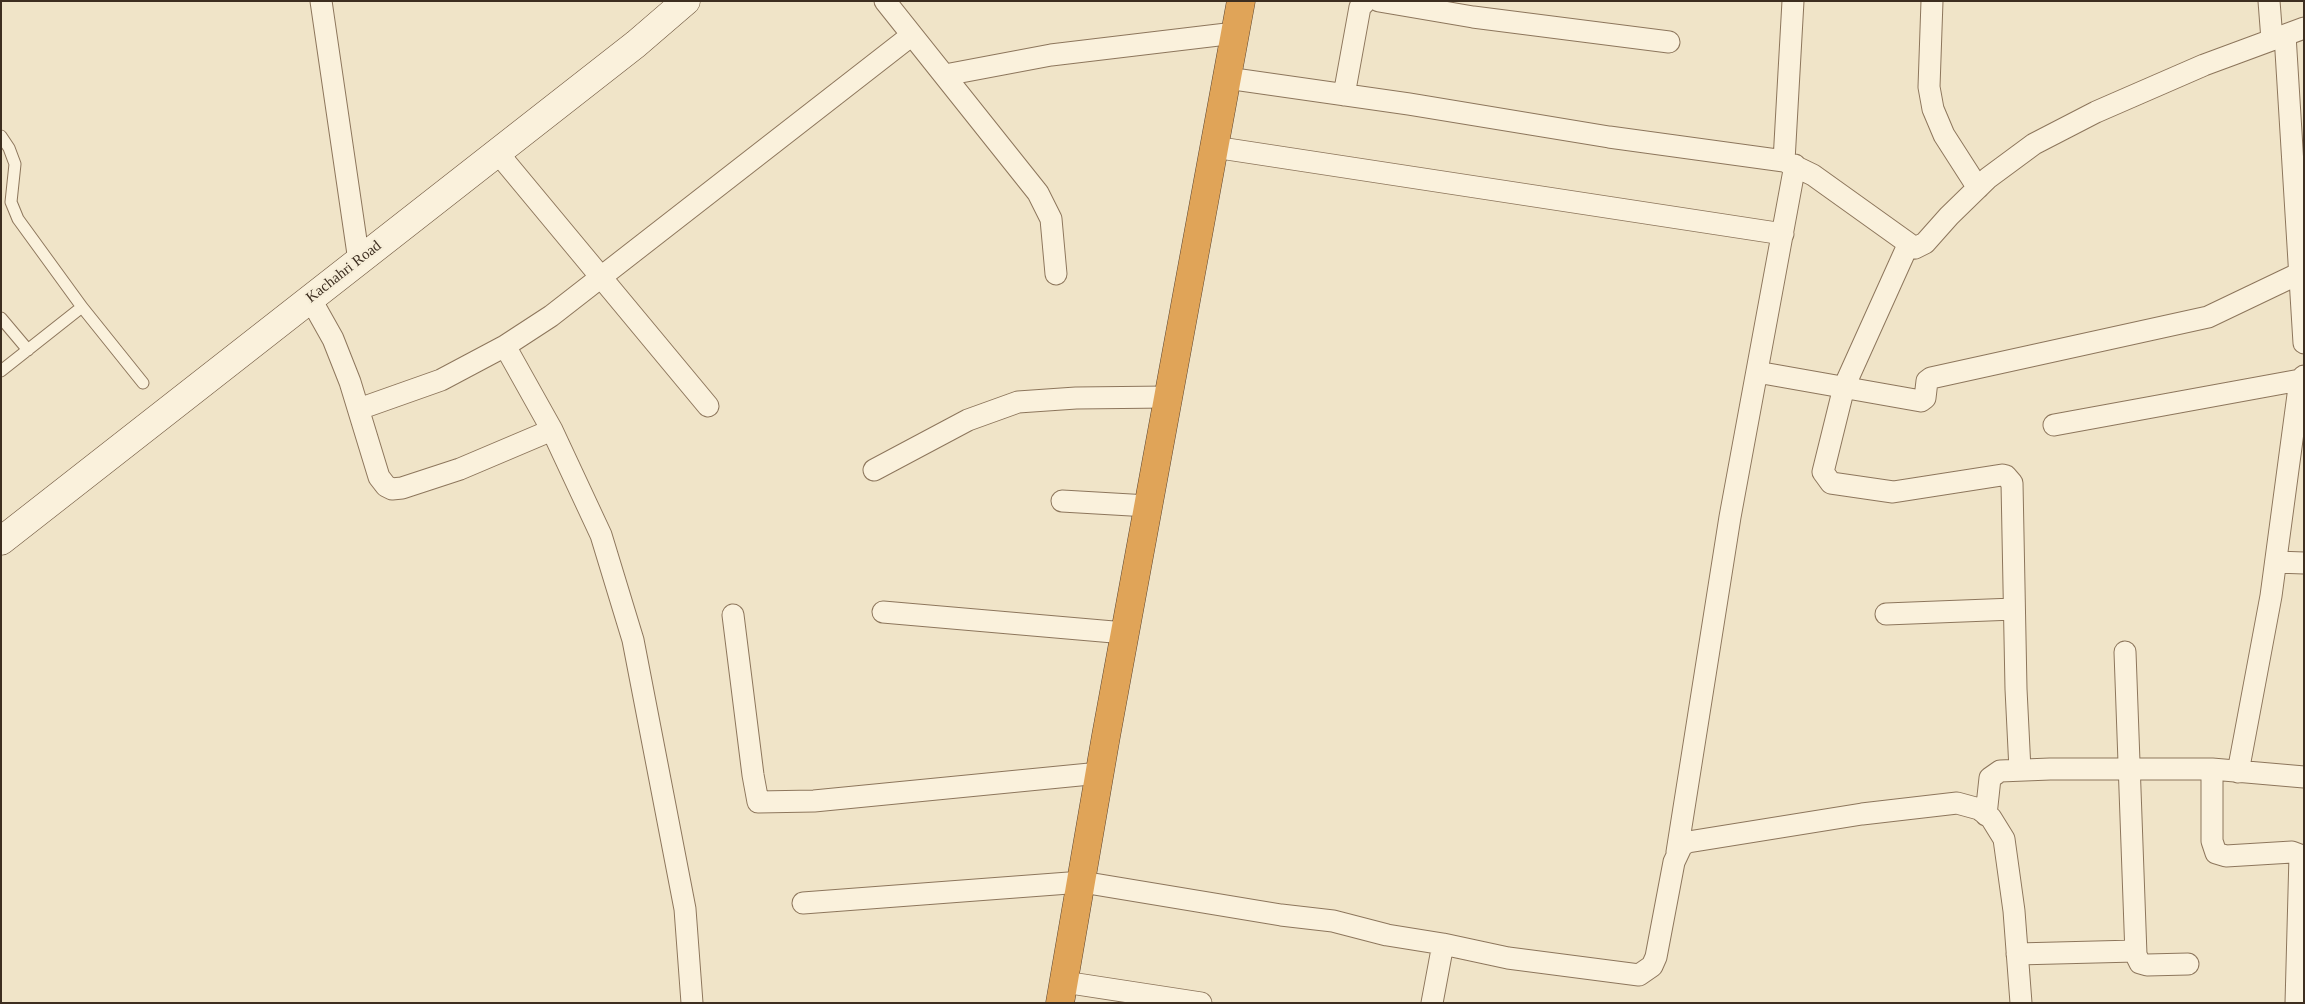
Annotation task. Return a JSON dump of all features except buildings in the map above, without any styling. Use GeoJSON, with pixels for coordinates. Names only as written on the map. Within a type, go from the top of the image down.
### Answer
{"type":"FeatureCollection","features":[{"type":"Feature","properties":{"kind":"highway"},"geometry":{"type":"LineString","coordinates":[[1062,992],[1125,633],[1241,1]]}},
{"type":"Feature","properties":{"kind":"main road","name":"Kachahri Road"},"geometry":{"type":"LineString","coordinates":[[1,541],[497,152],[686,1]]}},
{"type":"Feature","properties":{"kind":"street"},"geometry":{"type":"LineString","coordinates":[[321,1],[359,260]]}},
{"type":"Feature","properties":{"kind":"street"},"geometry":{"type":"LineString","coordinates":[[885,1],[1047,206],[1052,226],[1056,274]]}},
{"type":"Feature","properties":{"kind":"street"},"geometry":{"type":"LineString","coordinates":[[1344,95],[1360,7],[1366,1]]}},
{"type":"Feature","properties":{"kind":"street"},"geometry":{"type":"LineString","coordinates":[[1379,1],[1473,17],[1668,42]]}},
{"type":"Feature","properties":{"kind":"street"},"geometry":{"type":"LineString","coordinates":[[803,903],[1082,882],[1281,915],[1333,921],[1387,935],[1443,944],[1525,961],[1640,975],[1652,966],[1656,956],[1677,852],[1729,527],[1783,234],[1790,163],[1793,1]]}},
{"type":"Feature","properties":{"kind":"street"},"geometry":{"type":"LineString","coordinates":[[1932,1],[1929,87],[1933,109],[1944,134],[1978,188]]}},
{"type":"Feature","properties":{"kind":"street"},"geometry":{"type":"LineString","coordinates":[[2269,1],[2287,34],[2300,227],[2298,274],[2304,343]]}},
{"type":"Feature","properties":{"kind":"street"},"geometry":{"type":"LineString","coordinates":[[945,76],[1051,55],[1235,32]]}},
{"type":"Feature","properties":{"kind":"street"},"geometry":{"type":"LineString","coordinates":[[1227,78],[1790,163],[1813,175],[1908,245],[1915,248],[1923,245],[1948,216],[1978,188],[2034,144],[2096,112],[2204,65],[2287,34]]}},
{"type":"Feature","properties":{"kind":"street"},"geometry":{"type":"LineString","coordinates":[[359,409],[441,380],[505,346],[551,316],[912,35]]}},
{"type":"Feature","properties":{"kind":"street"},"geometry":{"type":"LineString","coordinates":[[1214,147],[1783,234]]}},
{"type":"Feature","properties":{"kind":"street"},"geometry":{"type":"LineString","coordinates":[[497,152],[602,276],[708,406]]}},
{"type":"Feature","properties":{"kind":"street"},"geometry":{"type":"LineString","coordinates":[[1908,245],[1844,387],[1823,472],[1831,482],[1893,492],[2002,475],[2009,478],[2013,488],[2014,609],[2020,770]]}},
{"type":"Feature","properties":{"kind":"street"},"geometry":{"type":"LineString","coordinates":[[1757,372],[1921,401],[1924,399],[1928,381],[1931,378],[2208,317],[2298,274]]}},
{"type":"Feature","properties":{"kind":"street"},"geometry":{"type":"LineString","coordinates":[[310,298],[332,339],[359,409],[379,477],[382,482],[392,489],[402,488],[460,469],[552,430]]}},
{"type":"Feature","properties":{"kind":"street"},"geometry":{"type":"LineString","coordinates":[[505,346],[552,430],[601,536],[633,640],[685,910],[692,1003]]}},
{"type":"Feature","properties":{"kind":"street"},"geometry":{"type":"LineString","coordinates":[[2054,425],[2302,378],[2276,562],[2238,772]]}},
{"type":"Feature","properties":{"kind":"street"},"geometry":{"type":"LineString","coordinates":[[874,470],[968,420],[1018,402],[1076,398],[1168,397]]}},
{"type":"Feature","properties":{"kind":"street"},"geometry":{"type":"LineString","coordinates":[[1062,501],[1148,506]]}},
{"type":"Feature","properties":{"kind":"street"},"geometry":{"type":"LineString","coordinates":[[2276,562],[2304,563]]}},
{"type":"Feature","properties":{"kind":"street"},"geometry":{"type":"LineString","coordinates":[[1886,614],[2014,609]]}},
{"type":"Feature","properties":{"kind":"street"},"geometry":{"type":"LineString","coordinates":[[883,612],[1125,633]]}},
{"type":"Feature","properties":{"kind":"street"},"geometry":{"type":"LineString","coordinates":[[733,615],[752,775],[758,802],[814,801],[1100,774]]}},
{"type":"Feature","properties":{"kind":"street"},"geometry":{"type":"LineString","coordinates":[[2125,652],[2135,951],[2140,964],[2188,964]]}},
{"type":"Feature","properties":{"kind":"street"},"geometry":{"type":"LineString","coordinates":[[1986,815],[1990,778],[2000,771],[2130,768],[2212,769],[2304,777]]}},
{"type":"Feature","properties":{"kind":"street"},"geometry":{"type":"LineString","coordinates":[[2212,769],[2212,841],[2216,853],[2226,856],[2292,852],[2300,855],[2296,1003]]}},
{"type":"Feature","properties":{"kind":"street"},"geometry":{"type":"LineString","coordinates":[[1677,852],[1682,845],[1688,842],[1920,807],[1957,803],[1979,809],[1998,827],[2007,850],[2021,1003]]}},
{"type":"Feature","properties":{"kind":"street"},"geometry":{"type":"LineString","coordinates":[[1432,1003],[1443,944]]}},
{"type":"Feature","properties":{"kind":"street"},"geometry":{"type":"LineString","coordinates":[[2017,954],[2135,951]]}},
{"type":"Feature","properties":{"kind":"street"},"geometry":{"type":"LineString","coordinates":[[1062,992],[1201,1003]]}},
{"type":"Feature","properties":{"kind":"lane"},"geometry":{"type":"LineString","coordinates":[[1,136],[9,148],[15,164],[11,202],[18,219],[82,306],[143,383]]}},
{"type":"Feature","properties":{"kind":"lane"},"geometry":{"type":"LineString","coordinates":[[1,372],[82,306]]}},
{"type":"Feature","properties":{"kind":"lane"},"geometry":{"type":"LineString","coordinates":[[1,318],[28,350]]}}]}
